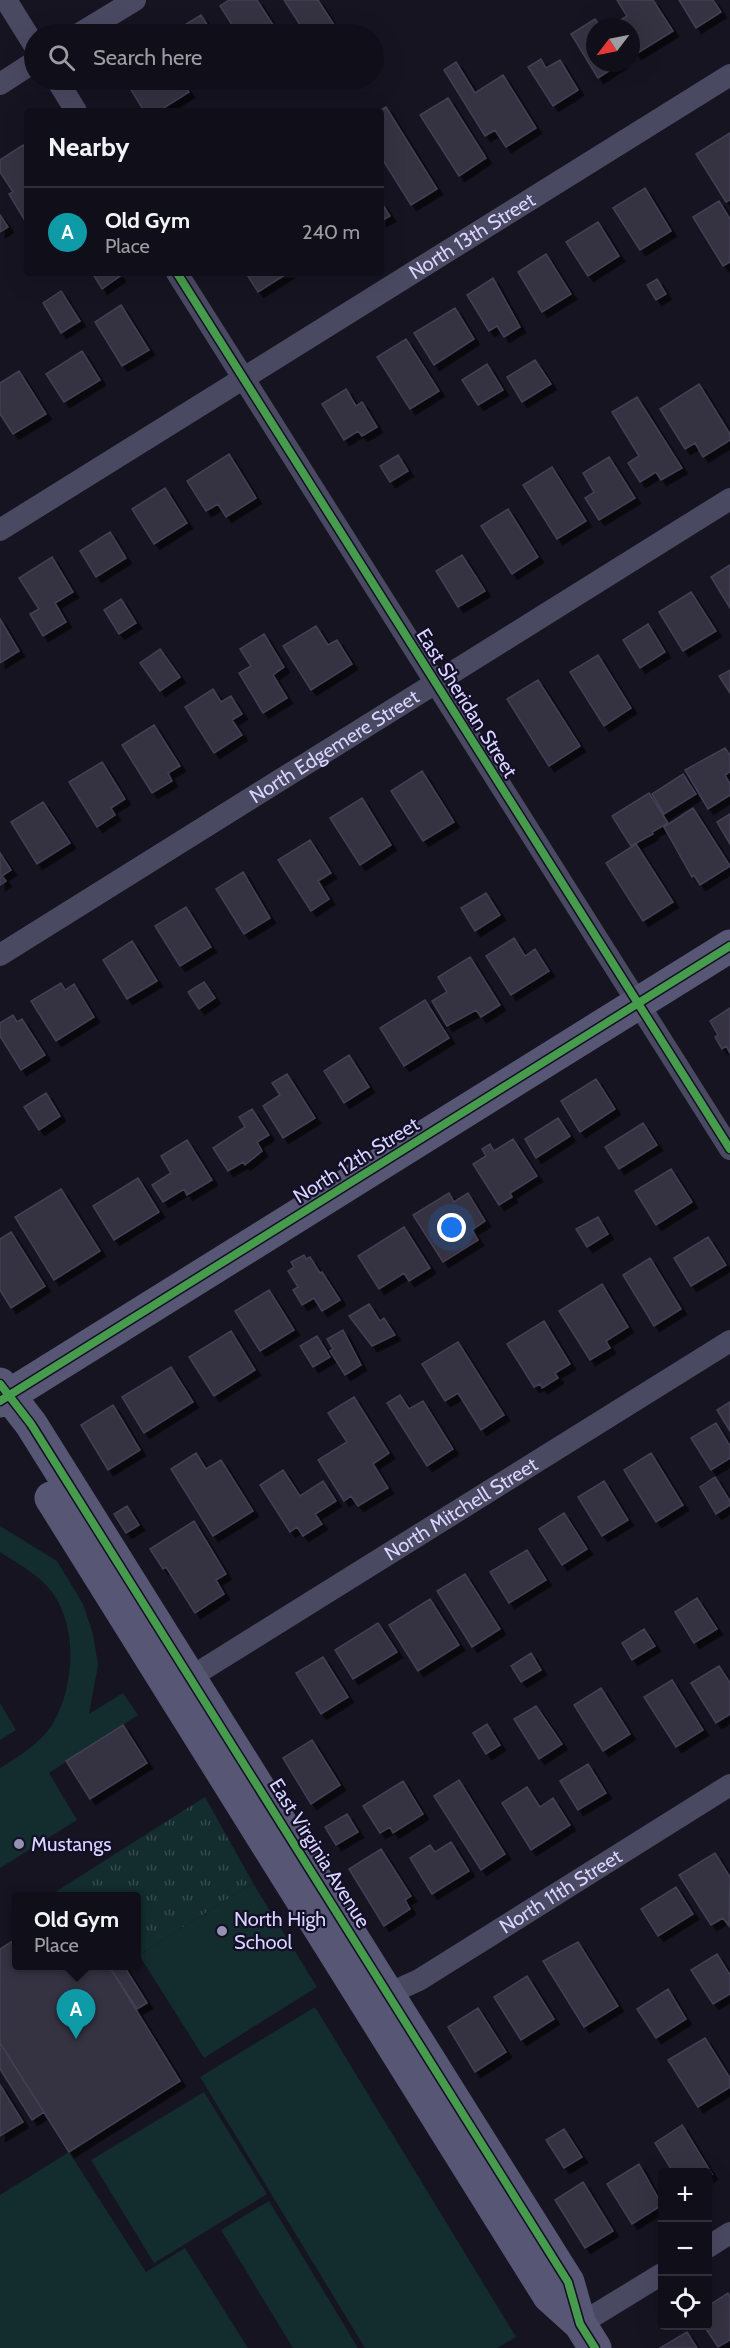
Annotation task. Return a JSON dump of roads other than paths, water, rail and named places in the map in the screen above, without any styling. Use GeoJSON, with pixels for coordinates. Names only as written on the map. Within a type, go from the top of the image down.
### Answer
{"type":"FeatureCollection","features":[{"type":"Feature","properties":{"kind":"street"},"geometry":{"type":"LineString","coordinates":[[6,0],[24,29]]}},
{"type":"Feature","properties":{"kind":"street"},"geometry":{"type":"LineString","coordinates":[[95,24],[135,0]]}},
{"type":"Feature","properties":{"kind":"street"},"geometry":{"type":"LineString","coordinates":[[0,84],[24,68]]}},
{"type":"Feature","properties":{"kind":"street","name":"North 13th Street"},"geometry":{"type":"LineString","coordinates":[[0,530],[730,75]]}},
{"type":"Feature","properties":{"kind":"street"},"geometry":{"type":"LineString","coordinates":[[63,90],[74,108]]}},
{"type":"Feature","properties":{"kind":"street","name":"East Sheridan Street"},"geometry":{"type":"LineString","coordinates":[[179,276],[436,682],[532,840],[730,1149]]}},
{"type":"Feature","properties":{"kind":"street","name":"North Edgemere Street"},"geometry":{"type":"LineString","coordinates":[[0,955],[730,499]]}},
{"type":"Feature","properties":{"kind":"street","name":"North 12th Street"},"geometry":{"type":"LineString","coordinates":[[2,1394],[730,946]]}},
{"type":"Feature","properties":{"kind":"street","name":"North Mitchell Street"},"geometry":{"type":"LineString","coordinates":[[190,1677],[730,1341]]}},
{"type":"Feature","properties":{"kind":"street","name":"East Virginia Avenue"},"geometry":{"type":"LineString","coordinates":[[2,1394],[31,1424],[568,2282],[590,2342]]}},
{"type":"Feature","properties":{"kind":"street","name":"East Virginia Avenue"},"geometry":{"type":"LineString","coordinates":[[2,1394],[16,1442],[549,2296],[590,2342]]}},
{"type":"Feature","properties":{"kind":"street","name":"North 11th Street"},"geometry":{"type":"LineString","coordinates":[[388,1994],[419,1980],[730,1785]]}},
{"type":"Feature","properties":{"kind":"street"},"geometry":{"type":"LineString","coordinates":[[712,2244],[730,2233]]}},
{"type":"Feature","properties":{"kind":"street"},"geometry":{"type":"LineString","coordinates":[[590,2342],[661,2276]]}},
{"type":"Feature","properties":{"kind":"place","name":"Mustangs"},"geometry":{"type":"Point","coordinates":[19,1844]}},
{"type":"Feature","properties":{"kind":"place","name":"North High School"},"geometry":{"type":"Point","coordinates":[222,1931]}},
{"type":"Feature","properties":{"kind":"place","name":"Old Gym"},"geometry":{"type":"Point","coordinates":[76,2039]}}]}
